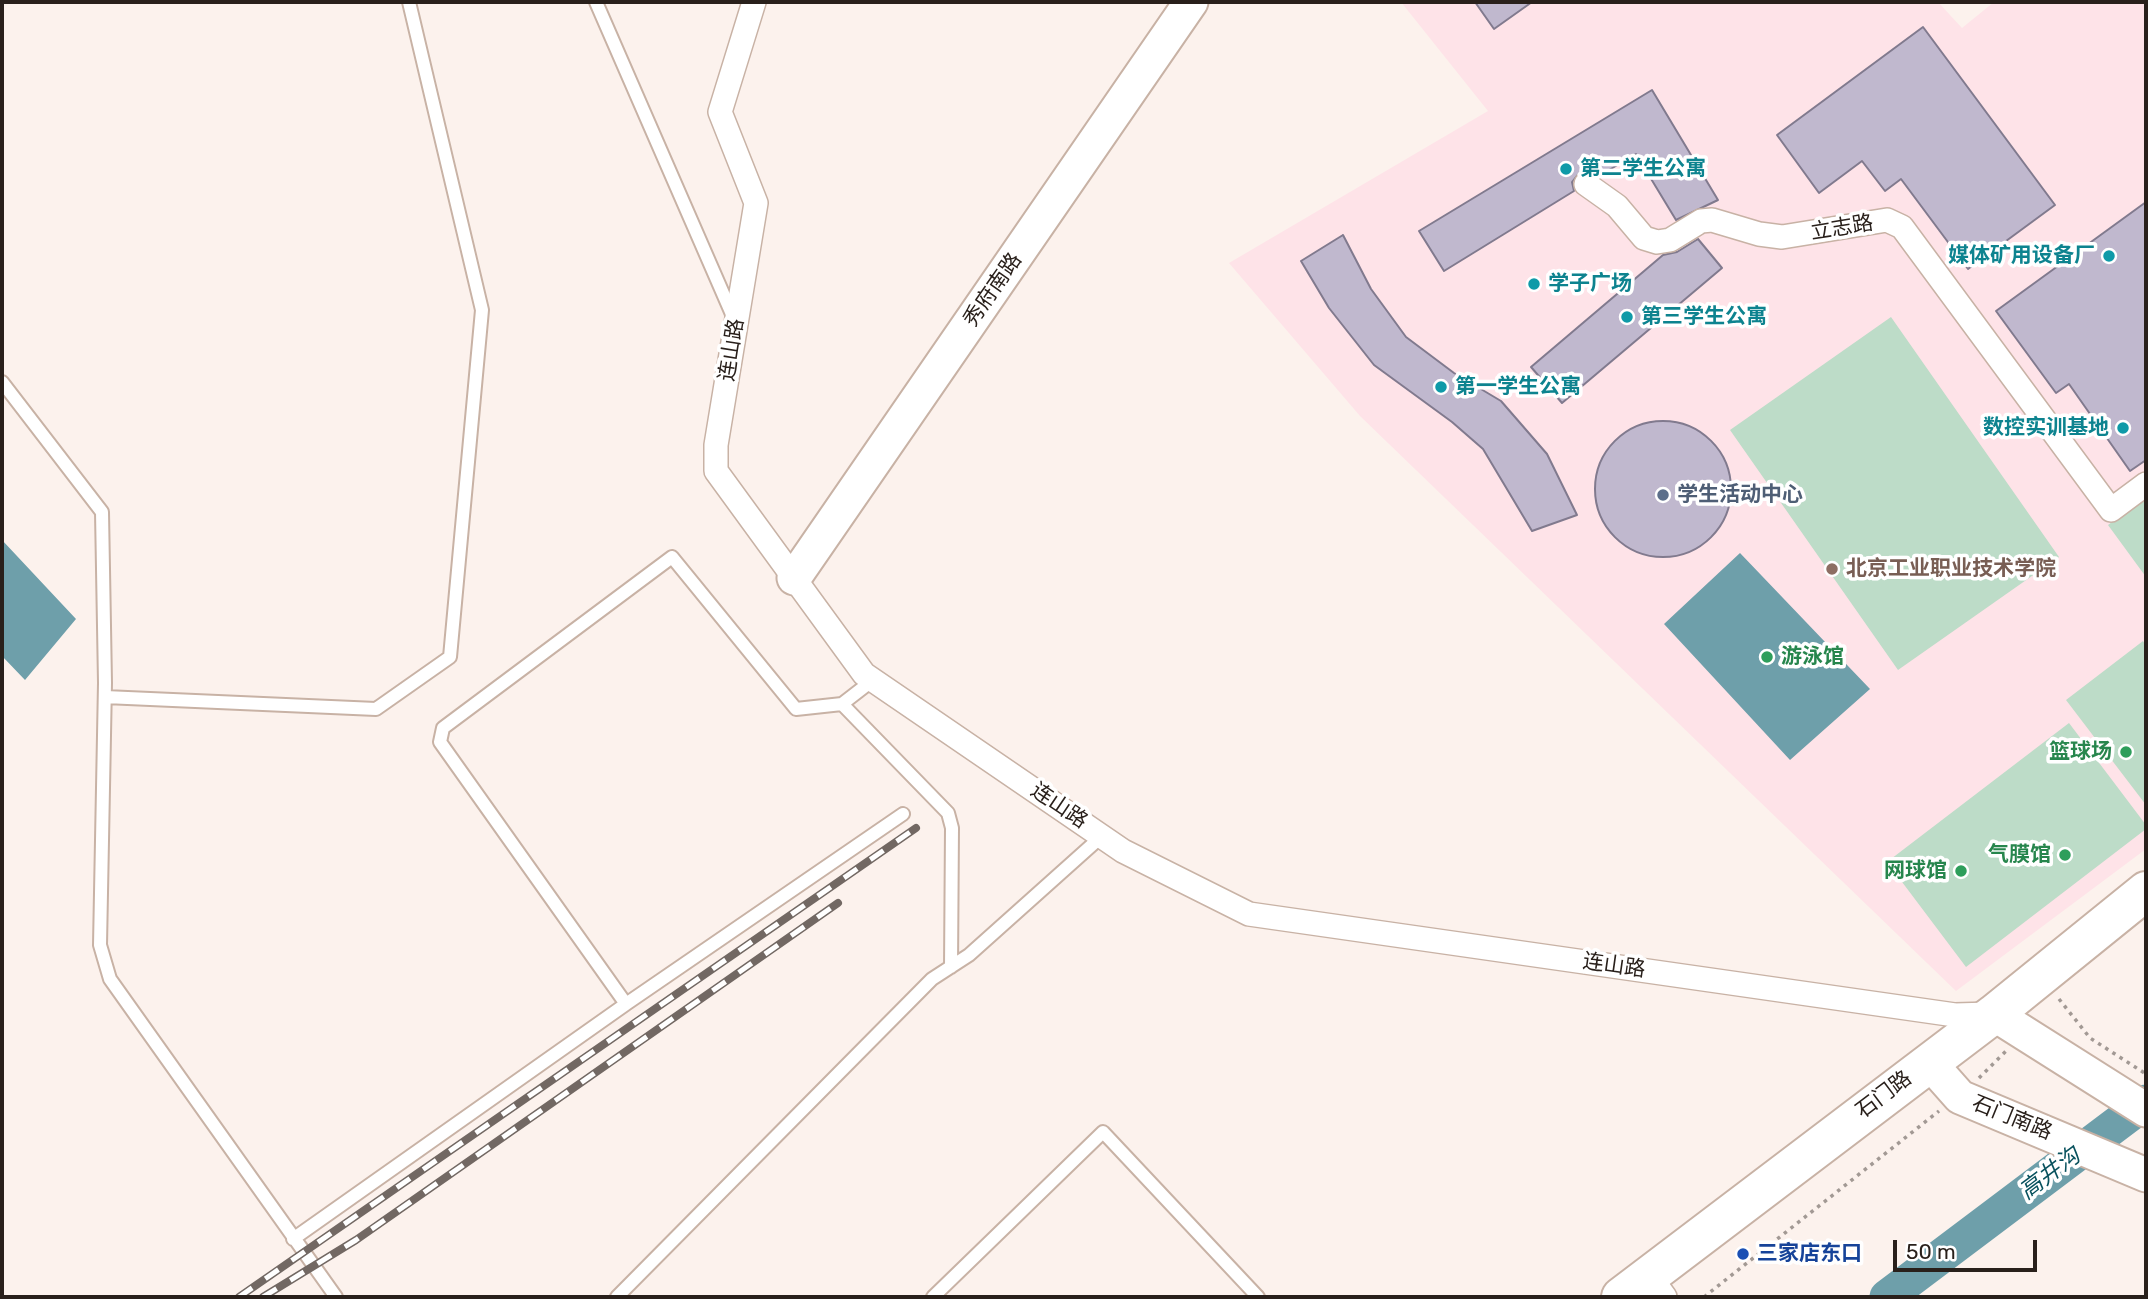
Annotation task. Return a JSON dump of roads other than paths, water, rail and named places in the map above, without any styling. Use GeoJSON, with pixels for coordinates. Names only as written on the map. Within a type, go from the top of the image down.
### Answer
{"type":"FeatureCollection","features":[{"type":"Feature","properties":{"kind":"highway","name":"石门路"},"geometry":{"type":"LineString","coordinates":[[2011,1024],[2146,891]]}},
{"type":"Feature","properties":{"kind":"highway","name":"石门路"},"geometry":{"type":"LineString","coordinates":[[1652,1293],[1944,1079],[2011,1024],[2055,994],[2146,923]]}},
{"type":"Feature","properties":{"kind":"street","name":"连山路"},"geometry":{"type":"LineString","coordinates":[[754,2],[720,113],[756,203],[716,445],[716,471],[864,674],[1124,851],[1249,914],[2011,1024]]}},
{"type":"Feature","properties":{"kind":"street","name":"秀府南路"},"geometry":{"type":"LineString","coordinates":[[794,578],[1191,2]]}},
{"type":"Feature","properties":{"kind":"street","name":"立志路"},"geometry":{"type":"LineString","coordinates":[[1586,184],[1617,206],[1644,238],[1657,242],[1670,240],[1701,221],[1712,220],[1759,234],[1782,237],[1887,220],[1902,227],[2111,510],[2146,484]]}},
{"type":"Feature","properties":{"kind":"street"},"geometry":{"type":"LineString","coordinates":[[2011,1024],[2119,1076],[2146,1110]]}},
{"type":"Feature","properties":{"kind":"street","name":"石门南路"},"geometry":{"type":"LineString","coordinates":[[1944,1079],[2046,1132],[2133,1170]]}},
{"type":"Feature","properties":{"kind":"lane"},"geometry":{"type":"LineString","coordinates":[[105,697],[376,709],[450,657],[482,310],[409,2]]}},
{"type":"Feature","properties":{"kind":"lane"},"geometry":{"type":"LineString","coordinates":[[596,2],[736,324]]}},
{"type":"Feature","properties":{"kind":"lane"},"geometry":{"type":"LineString","coordinates":[[2,382],[102,512],[105,697],[100,945],[110,979],[336,1297]]}},
{"type":"Feature","properties":{"kind":"lane"},"geometry":{"type":"LineString","coordinates":[[626,1004],[440,742],[443,728],[672,557],[796,709],[842,704],[873,680]]}},
{"type":"Feature","properties":{"kind":"lane"},"geometry":{"type":"LineString","coordinates":[[842,704],[948,813],[952,828],[951,967]]}},
{"type":"Feature","properties":{"kind":"lane"},"geometry":{"type":"LineString","coordinates":[[293,1239],[626,1004],[903,814]]}},
{"type":"Feature","properties":{"kind":"lane"},"geometry":{"type":"LineString","coordinates":[[617,1297],[932,979],[969,955],[1102,836]]}},
{"type":"Feature","properties":{"kind":"lane"},"geometry":{"type":"LineString","coordinates":[[933,1297],[1103,1132],[1258,1297]]}},
{"type":"Feature","properties":{"kind":"water"},"geometry":{"type":"Polygon","coordinates":[[[2,540],[76,619],[25,680],[2,656],[2,540]]]}},
{"type":"Feature","properties":{"kind":"water","name":"游泳馆"},"geometry":{"type":"Polygon","coordinates":[[[1740,553],[1870,689],[1790,760],[1664,624],[1740,553]]]}},
{"type":"Feature","properties":{"kind":"waterway","name":"高井沟"},"geometry":{"type":"LineString","coordinates":[[1887,1297],[2146,1102]]}},
{"type":"Feature","properties":{"kind":"railway"},"geometry":{"type":"LineString","coordinates":[[239,1297],[916,828]]}},
{"type":"Feature","properties":{"kind":"railway"},"geometry":{"type":"LineString","coordinates":[[263,1297],[356,1240],[838,903]]}},
{"type":"Feature","properties":{"kind":"place","name":"第二学生公寓"},"geometry":{"type":"Point","coordinates":[1566,169]}},
{"type":"Feature","properties":{"kind":"place","name":"媒体矿用设备厂"},"geometry":{"type":"Point","coordinates":[2109,256]}},
{"type":"Feature","properties":{"kind":"place","name":"学子广场"},"geometry":{"type":"Point","coordinates":[1534,284]}},
{"type":"Feature","properties":{"kind":"place","name":"第三学生公寓"},"geometry":{"type":"Point","coordinates":[1627,317]}},
{"type":"Feature","properties":{"kind":"place","name":"第一学生公寓"},"geometry":{"type":"Point","coordinates":[1441,387]}},
{"type":"Feature","properties":{"kind":"place","name":"数控实训基地"},"geometry":{"type":"Point","coordinates":[2123,428]}},
{"type":"Feature","properties":{"kind":"place","name":"学生活动中心"},"geometry":{"type":"Point","coordinates":[1663,495]}},
{"type":"Feature","properties":{"kind":"place","name":"北京工业职业技术学院"},"geometry":{"type":"Point","coordinates":[1832,569]}},
{"type":"Feature","properties":{"kind":"place","name":"游泳馆"},"geometry":{"type":"Point","coordinates":[1767,657]}},
{"type":"Feature","properties":{"kind":"place","name":"篮球场"},"geometry":{"type":"Point","coordinates":[2126,752]}},
{"type":"Feature","properties":{"kind":"place","name":"气膜馆"},"geometry":{"type":"Point","coordinates":[2065,855]}},
{"type":"Feature","properties":{"kind":"place","name":"网球馆"},"geometry":{"type":"Point","coordinates":[1961,871]}},
{"type":"Feature","properties":{"kind":"place","name":"三家店东口"},"geometry":{"type":"Point","coordinates":[1743,1254]}}]}
